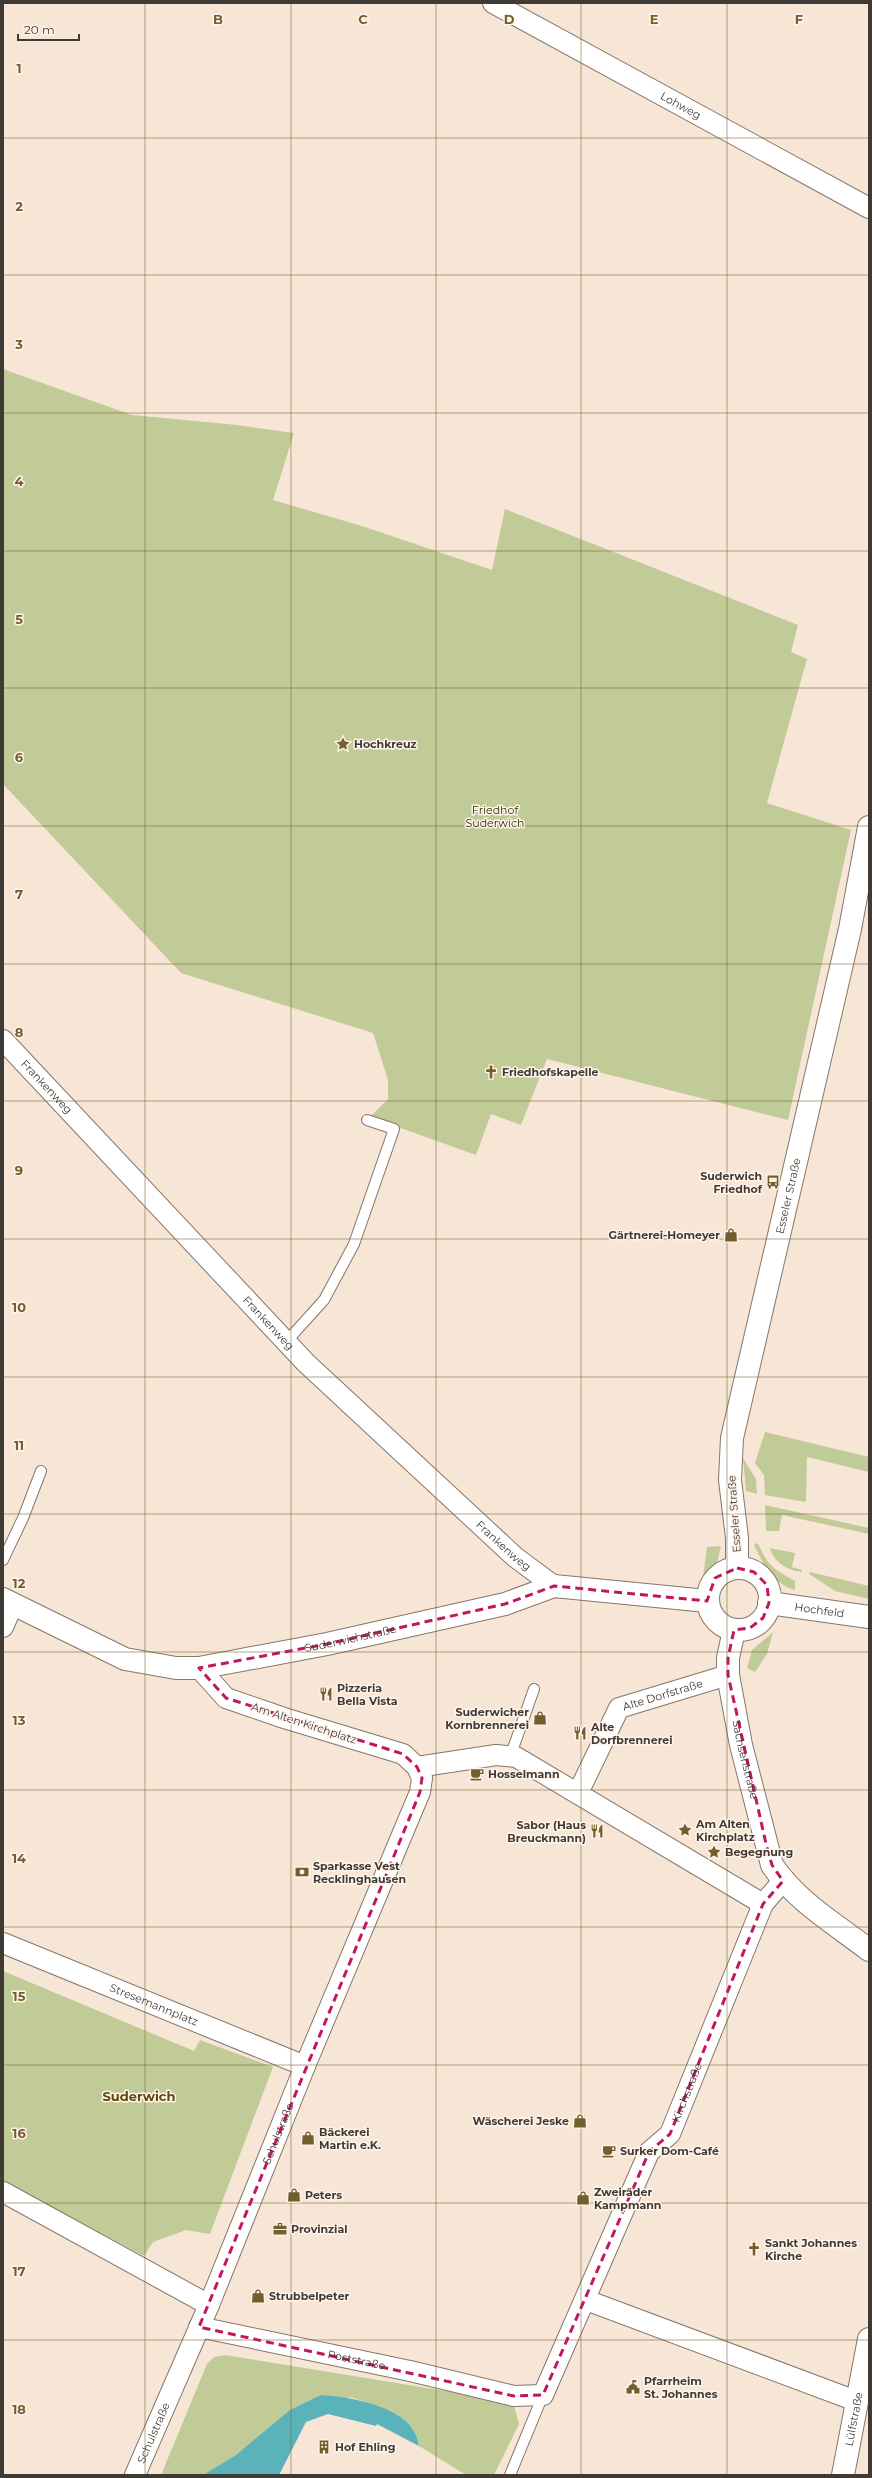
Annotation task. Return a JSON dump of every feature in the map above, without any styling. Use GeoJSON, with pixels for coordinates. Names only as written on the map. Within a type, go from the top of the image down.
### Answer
{"type":"FeatureCollection","features":[{"type":"Feature","properties":{"kind":"main road","name":"Esseler Straße"},"geometry":{"type":"LineString","coordinates":[[737,1568],[737,1538],[730,1480],[732,1438],[850,929],[869,827]]}},
{"type":"Feature","properties":{"kind":"main road"},"geometry":{"type":"LineString","coordinates":[[737,1568],[754,1572],[761,1578],[766,1585],[770,1603],[763,1618],[757,1624],[742,1630],[734,1630],[719,1623],[709,1609],[707,1601],[709,1589],[715,1578],[725,1571],[737,1568]]}},
{"type":"Feature","properties":{"kind":"main road","name":"Suderwichstraße"},"geometry":{"type":"LineString","coordinates":[[8,1602],[125,1659],[176,1668],[200,1668],[327,1644],[505,1604],[554,1586],[707,1601]]}},
{"type":"Feature","properties":{"kind":"main road","name":"Hochfeld"},"geometry":{"type":"LineString","coordinates":[[770,1603],[869,1617]]}},
{"type":"Feature","properties":{"kind":"main road","name":"Sachsenstraße"},"geometry":{"type":"LineString","coordinates":[[734,1630],[728,1658],[728,1675],[741,1745],[772,1865],[783,1881],[804,1902],[866,1942]]}},
{"type":"Feature","properties":{"kind":"main road","name":"Lülfstraße"},"geometry":{"type":"LineString","coordinates":[[843,2475],[869,2339]]}},
{"type":"Feature","properties":{"kind":"street","name":"Lohweg"},"geometry":{"type":"LineString","coordinates":[[493,3],[869,208]]}},
{"type":"Feature","properties":{"kind":"street","name":"Frankenweg"},"geometry":{"type":"LineString","coordinates":[[3,1040],[286,1342],[515,1557],[554,1586]]}},
{"type":"Feature","properties":{"kind":"street"},"geometry":{"type":"LineString","coordinates":[[3,1628],[8,1602]]}},
{"type":"Feature","properties":{"kind":"street","name":"Am Alten Kirchplatz"},"geometry":{"type":"LineString","coordinates":[[200,1668],[226,1698],[403,1754],[417,1767]]}},
{"type":"Feature","properties":{"kind":"street","name":"Alte Dorfstraße"},"geometry":{"type":"LineString","coordinates":[[578,1793],[619,1708],[728,1675]]}},
{"type":"Feature","properties":{"kind":"street"},"geometry":{"type":"LineString","coordinates":[[417,1767],[496,1755],[516,1757],[541,1770],[763,1904]]}},
{"type":"Feature","properties":{"kind":"street","name":"Schulstraße"},"geometry":{"type":"LineString","coordinates":[[135,2475],[209,2305],[305,2066],[420,1792],[422,1778],[417,1767]]}},
{"type":"Feature","properties":{"kind":"street","name":"Kirchstraße"},"geometry":{"type":"LineString","coordinates":[[543,2395],[586,2300],[621,2214],[649,2152],[670,2134],[763,1904],[783,1881]]}},
{"type":"Feature","properties":{"kind":"street","name":"Stresemannplatz"},"geometry":{"type":"LineString","coordinates":[[3,1942],[305,2066]]}},
{"type":"Feature","properties":{"kind":"street"},"geometry":{"type":"LineString","coordinates":[[3,2192],[209,2305]]}},
{"type":"Feature","properties":{"kind":"street"},"geometry":{"type":"LineString","coordinates":[[586,2300],[856,2401]]}},
{"type":"Feature","properties":{"kind":"street","name":"Poststraße"},"geometry":{"type":"LineString","coordinates":[[199,2327],[410,2371],[514,2396],[543,2395]]}},
{"type":"Feature","properties":{"kind":"lane"},"geometry":{"type":"LineString","coordinates":[[286,1342],[324,1300],[354,1244],[394,1129],[367,1120]]}},
{"type":"Feature","properties":{"kind":"lane"},"geometry":{"type":"LineString","coordinates":[[3,1560],[23,1518],[41,1471]]}},
{"type":"Feature","properties":{"kind":"lane"},"geometry":{"type":"LineString","coordinates":[[510,1757],[534,1689]]}},
{"type":"Feature","properties":{"kind":"lane"},"geometry":{"type":"LineString","coordinates":[[510,2475],[543,2395]]}},
{"type":"Feature","properties":{"kind":"highlighted area"},"geometry":{"type":"Polygon","coordinates":[[[737,1568],[754,1572],[767,1585],[769,1603],[763,1618],[750,1628],[734,1630],[728,1658],[728,1675],[767,1848],[772,1865],[783,1881],[763,1904],[670,2134],[649,2152],[543,2395],[514,2396],[199,2327],[420,1792],[422,1778],[417,1767],[403,1754],[226,1698],[199,1668],[327,1644],[505,1604],[554,1586],[707,1601],[715,1578],[737,1568]]]}},
{"type":"Feature","properties":{"kind":"green space","name":"Friedhof Suderwich"},"geometry":{"type":"Polygon","coordinates":[[[3,369],[132,415],[237,425],[294,433],[273,500],[362,526],[492,570],[505,509],[798,625],[791,652],[807,659],[767,803],[851,830],[788,1120],[547,1059],[521,1125],[491,1114],[476,1155],[370,1117],[388,1099],[388,1080],[373,1033],[181,973],[3,784],[3,369]]]}},
{"type":"Feature","properties":{"kind":"green space"},"geometry":{"type":"Polygon","coordinates":[[[765,1432],[869,1457],[869,1472],[807,1457],[806,1502],[765,1495],[764,1475],[755,1463],[765,1432]]]}},
{"type":"Feature","properties":{"kind":"green space"},"geometry":{"type":"Polygon","coordinates":[[[743,1458],[756,1479],[757,1494],[746,1491],[743,1458]]]}},
{"type":"Feature","properties":{"kind":"green space"},"geometry":{"type":"Polygon","coordinates":[[[765,1505],[869,1528],[869,1534],[782,1515],[779,1531],[766,1531],[765,1505]]]}},
{"type":"Feature","properties":{"kind":"green space"},"geometry":{"type":"Polygon","coordinates":[[[756,1543],[759,1545],[769,1563],[773,1567],[795,1581],[795,1590],[781,1583],[765,1566],[754,1545],[756,1543]]]}},
{"type":"Feature","properties":{"kind":"green space"},"geometry":{"type":"Polygon","coordinates":[[[721,1546],[717,1563],[703,1577],[707,1547],[721,1546]]]}},
{"type":"Feature","properties":{"kind":"green space"},"geometry":{"type":"Polygon","coordinates":[[[770,1548],[795,1553],[792,1567],[802,1570],[801,1572],[791,1570],[778,1562],[770,1548]]]}},
{"type":"Feature","properties":{"kind":"green space"},"geometry":{"type":"Polygon","coordinates":[[[810,1572],[869,1586],[869,1599],[835,1591],[809,1574],[810,1572]]]}},
{"type":"Feature","properties":{"kind":"green space"},"geometry":{"type":"Polygon","coordinates":[[[773,1632],[767,1654],[755,1672],[747,1668],[752,1650],[773,1632]]]}},
{"type":"Feature","properties":{"kind":"green space"},"geometry":{"type":"Polygon","coordinates":[[[3,1971],[194,2051],[200,2040],[273,2067],[210,2234],[186,2230],[153,2242],[144,2256],[3,2181],[3,1971]]]}},
{"type":"Feature","properties":{"kind":"green space"},"geometry":{"type":"Polygon","coordinates":[[[225,2355],[513,2402],[519,2424],[494,2475],[466,2475],[419,2446],[416,2435],[411,2426],[393,2412],[350,2397],[262,2435],[236,2455],[203,2475],[161,2475],[207,2364],[214,2357],[225,2355]]]}},
{"type":"Feature","properties":{"kind":"water"},"geometry":{"type":"Polygon","coordinates":[[[321,2395],[349,2398],[395,2413],[407,2422],[415,2433],[419,2446],[377,2424],[376,2426],[328,2414],[306,2422],[279,2475],[203,2475],[236,2455],[290,2410],[321,2395]]]}},
{"type":"Feature","properties":{"kind":"place","name":"Hochkreuz"},"geometry":{"type":"Point","coordinates":[343,744]}},
{"type":"Feature","properties":{"kind":"place","name":"Friedhofskapelle"},"geometry":{"type":"Point","coordinates":[491,1072]}},
{"type":"Feature","properties":{"kind":"place","name":"Suderwich Friedhof"},"geometry":{"type":"Point","coordinates":[773,1182]}},
{"type":"Feature","properties":{"kind":"place","name":"Gärtnerei-Homeyer"},"geometry":{"type":"Point","coordinates":[731,1235]}},
{"type":"Feature","properties":{"kind":"place","name":"Pizzeria Bella Vista"},"geometry":{"type":"Point","coordinates":[326,1694]}},
{"type":"Feature","properties":{"kind":"place","name":"Suderwicher Kornbrennerei"},"geometry":{"type":"Point","coordinates":[540,1718]}},
{"type":"Feature","properties":{"kind":"place","name":"Alte Dorfbrennerei"},"geometry":{"type":"Point","coordinates":[580,1733]}},
{"type":"Feature","properties":{"kind":"place","name":"Hosselmann"},"geometry":{"type":"Point","coordinates":[477,1774]}},
{"type":"Feature","properties":{"kind":"place","name":"Am Alten Kirchplatz"},"geometry":{"type":"Point","coordinates":[685,1830]}},
{"type":"Feature","properties":{"kind":"place","name":"Sabor (Haus Breuckmann)"},"geometry":{"type":"Point","coordinates":[597,1831]}},
{"type":"Feature","properties":{"kind":"place","name":"Begegnung"},"geometry":{"type":"Point","coordinates":[714,1852]}},
{"type":"Feature","properties":{"kind":"place","name":"Sparkasse Vest Recklinghausen"},"geometry":{"type":"Point","coordinates":[302,1872]}},
{"type":"Feature","properties":{"kind":"place","name":"Wäscherei Jeske"},"geometry":{"type":"Point","coordinates":[580,2121]}},
{"type":"Feature","properties":{"kind":"place","name":"Bäckerei Martin e.K."},"geometry":{"type":"Point","coordinates":[308,2138]}},
{"type":"Feature","properties":{"kind":"place","name":"Surker Dom-Café"},"geometry":{"type":"Point","coordinates":[609,2151]}},
{"type":"Feature","properties":{"kind":"place","name":"Peters"},"geometry":{"type":"Point","coordinates":[294,2195]}},
{"type":"Feature","properties":{"kind":"place","name":"Zweiräder Kampmann"},"geometry":{"type":"Point","coordinates":[583,2198]}},
{"type":"Feature","properties":{"kind":"place","name":"Provinzial"},"geometry":{"type":"Point","coordinates":[280,2229]}},
{"type":"Feature","properties":{"kind":"place","name":"Sankt Johannes Kirche"},"geometry":{"type":"Point","coordinates":[754,2249]}},
{"type":"Feature","properties":{"kind":"place","name":"Strubbelpeter"},"geometry":{"type":"Point","coordinates":[258,2296]}},
{"type":"Feature","properties":{"kind":"place","name":"Pfarrheim St. Johannes"},"geometry":{"type":"Point","coordinates":[633,2387]}},
{"type":"Feature","properties":{"kind":"place","name":"Hof Ehling"},"geometry":{"type":"Point","coordinates":[324,2447]}},
{"type":"Feature","properties":{"kind":"district","name":"Suderwich"},"geometry":{"type":"Point","coordinates":[139,2096]}}]}
